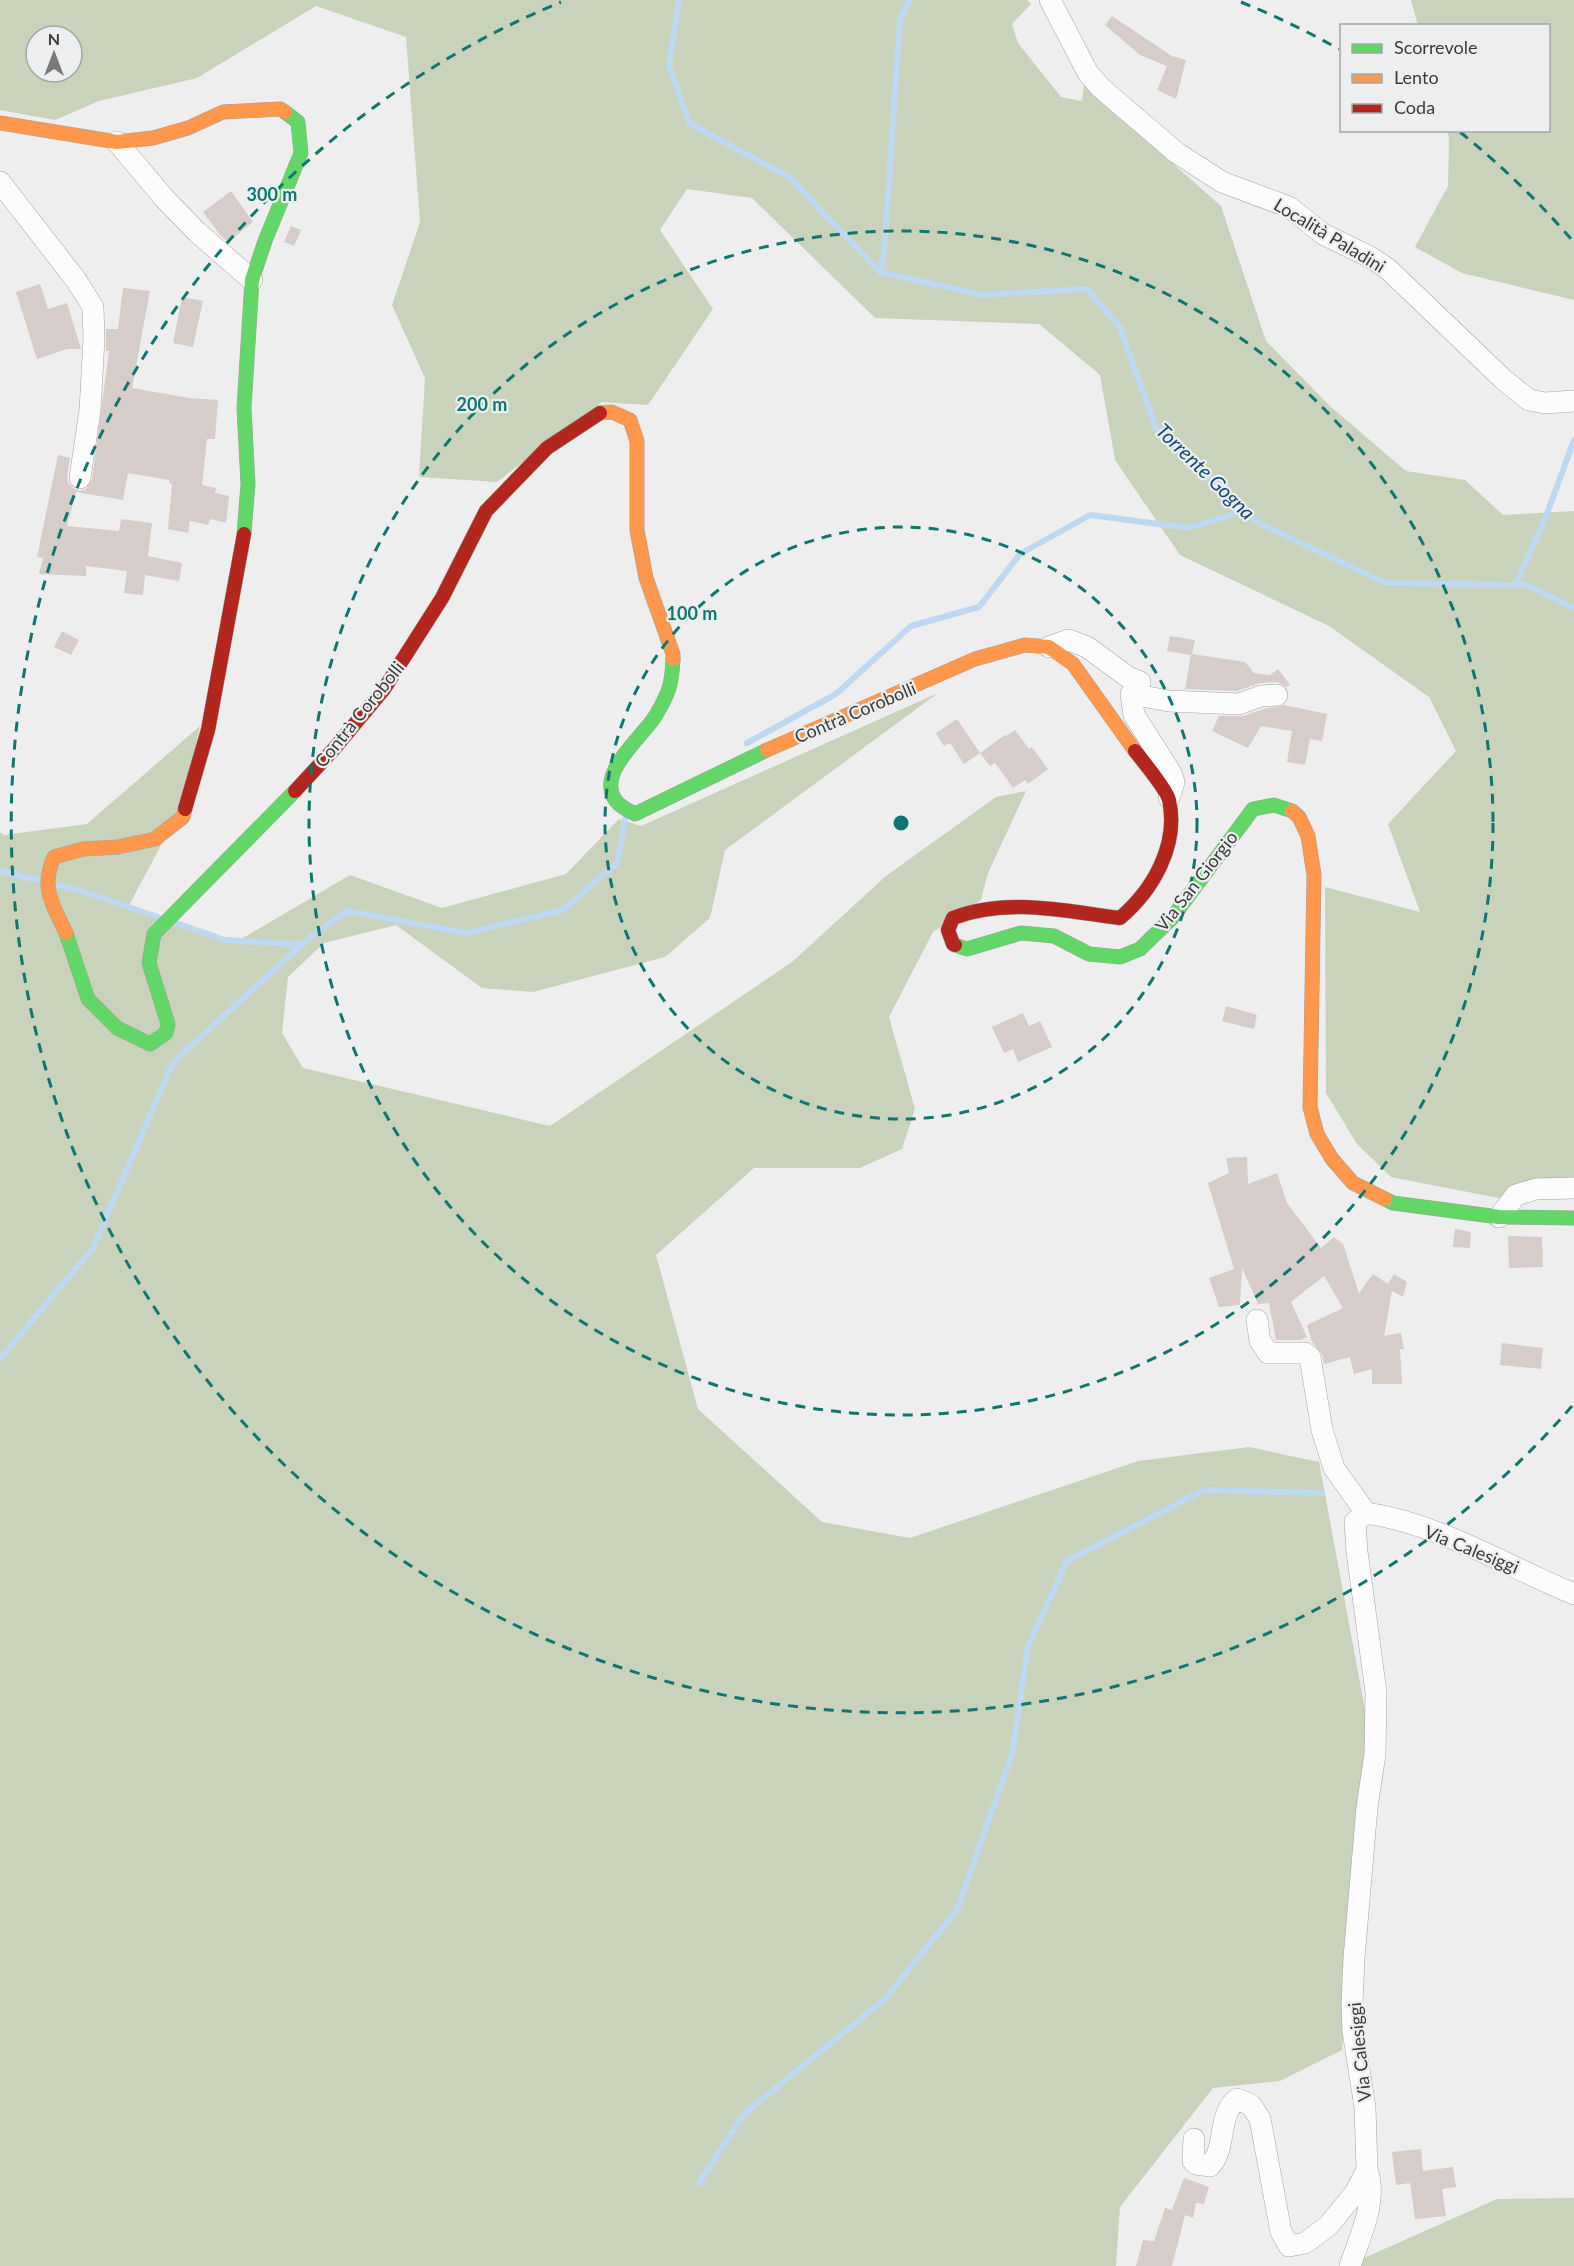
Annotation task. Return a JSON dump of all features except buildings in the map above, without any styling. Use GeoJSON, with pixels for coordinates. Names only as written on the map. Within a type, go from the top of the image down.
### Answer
{"type":"FeatureCollection","features":[{"type":"Feature","properties":{"kind":"street","name":"Località Paladini"},"geometry":{"type":"LineString","coordinates":[[1050,0],[1088,73],[1101,88],[1177,153],[1222,182],[1289,207],[1323,234],[1370,256],[1388,269],[1504,380],[1529,400],[1545,403],[1574,401]]}},
{"type":"Feature","properties":{"kind":"street","name":"Contrà Corobolli"},"geometry":{"type":"LineString","coordinates":[[0,123],[23,129],[117,142],[153,138],[188,128],[223,112],[280,109],[298,122],[301,153],[265,241],[252,280],[244,408],[248,484],[246,523],[208,730],[183,817],[155,839],[118,847],[83,849],[54,857],[47,872],[48,895],[69,939],[88,999],[117,1028],[150,1044],[166,1033],[168,1024],[149,963],[154,934],[181,904],[301,785],[384,689],[442,598],[486,511],[547,448],[602,411],[612,412],[630,420],[637,441],[636,530],[646,578],[673,654],[672,684],[655,717],[617,763],[610,786],[617,803],[635,814],[778,745],[975,658],[1026,645],[1049,647]]}},
{"type":"Feature","properties":{"kind":"street"},"geometry":{"type":"LineString","coordinates":[[117,142],[189,224],[252,280]]}},
{"type":"Feature","properties":{"kind":"street"},"geometry":{"type":"LineString","coordinates":[[0,182],[76,280],[93,307],[94,339],[90,410],[80,478]]}},
{"type":"Feature","properties":{"kind":"street"},"geometry":{"type":"LineString","coordinates":[[1049,647],[1069,640],[1087,647],[1128,677],[1140,682]]}},
{"type":"Feature","properties":{"kind":"street"},"geometry":{"type":"LineString","coordinates":[[1049,647],[1073,664],[1169,798]]}},
{"type":"Feature","properties":{"kind":"street"},"geometry":{"type":"LineString","coordinates":[[1169,798],[1174,782],[1171,773],[1134,715],[1131,694],[1169,701],[1239,704],[1261,696],[1277,695]]}},
{"type":"Feature","properties":{"kind":"street","name":"Via San Giorgio"},"geometry":{"type":"LineString","coordinates":[[1169,798],[1172,818],[1167,852],[1138,905],[1120,918],[1027,906],[973,910],[953,918],[948,930],[953,944],[967,949],[1021,933],[1054,936],[1089,954],[1120,957],[1140,949],[1172,918],[1253,809],[1261,805],[1281,804],[1291,810],[1303,823],[1314,863],[1310,1107],[1317,1134],[1332,1159],[1353,1183],[1393,1203],[1499,1217],[1574,1218]]}},
{"type":"Feature","properties":{"kind":"street"},"geometry":{"type":"LineString","coordinates":[[1499,1217],[1516,1195],[1536,1189],[1574,1188]]}},
{"type":"Feature","properties":{"kind":"street"},"geometry":{"type":"LineString","coordinates":[[1257,1320],[1260,1341],[1268,1353],[1305,1353],[1310,1357],[1322,1430],[1335,1468],[1366,1513]]}},
{"type":"Feature","properties":{"kind":"street","name":"Via Calesiggi"},"geometry":{"type":"LineString","coordinates":[[1367,2170],[1365,2107],[1353,2031],[1352,2004],[1367,1807],[1375,1754],[1376,1692],[1355,1522],[1366,1513],[1390,1517],[1490,1554],[1574,1594]]}},
{"type":"Feature","properties":{"kind":"street"},"geometry":{"type":"LineString","coordinates":[[1194,2139],[1193,2161],[1196,2164],[1210,2166],[1217,2156],[1228,2110],[1232,2103],[1237,2099],[1251,2105],[1260,2119],[1281,2232],[1289,2246],[1305,2243],[1329,2226],[1349,2201],[1367,2170]]}},
{"type":"Feature","properties":{"kind":"street"},"geometry":{"type":"LineString","coordinates":[[1350,2266],[1369,2207],[1372,2183],[1367,2170]]}},
{"type":"Feature","properties":{"kind":"green space"},"geometry":{"type":"Polygon","coordinates":[[[0,0],[1027,0],[1031,4],[1012,24],[1018,43],[1061,97],[1082,101],[1084,85],[1221,206],[1266,341],[1331,407],[1406,471],[1465,480],[1503,515],[1574,511],[1574,1186],[1514,1201],[1391,1177],[1357,1144],[1326,1093],[1325,887],[1420,912],[1388,824],[1456,751],[1429,697],[1329,626],[1180,555],[1115,460],[1100,375],[1039,324],[875,318],[752,198],[687,189],[660,230],[713,309],[648,405],[602,402],[497,482],[419,477],[425,378],[392,305],[420,222],[406,37],[316,6],[197,78],[99,101],[55,120],[0,110],[0,0]]]}},
{"type":"Feature","properties":{"kind":"green space"},"geometry":{"type":"Polygon","coordinates":[[[1411,0],[1574,0],[1574,300],[1462,273],[1415,247],[1448,186],[1447,132],[1550,132],[1550,24],[1418,24],[1411,0]]]}},
{"type":"Feature","properties":{"kind":"green space"},"geometry":{"type":"Polygon","coordinates":[[[938,693],[725,850],[710,918],[665,957],[533,992],[482,988],[396,925],[324,943],[288,977],[282,1033],[303,1068],[550,1126],[792,962],[886,876],[996,797],[1026,791],[988,873],[981,900],[933,932],[889,1017],[915,1109],[902,1149],[860,1168],[754,1168],[656,1255],[698,1409],[822,1522],[910,1538],[1138,1461],[1249,1447],[1319,1462],[1368,1726],[1342,2050],[1280,2081],[1213,2088],[1120,2207],[1116,2266],[0,2266],[0,832],[4,835],[87,824],[200,726],[182,806],[127,909],[236,942],[350,875],[442,908],[566,874],[619,819],[641,826],[938,693]]]}},
{"type":"Feature","properties":{"kind":"green space"},"geometry":{"type":"Polygon","coordinates":[[[1574,2198],[1574,2266],[1354,2266],[1355,2262],[1497,2199],[1574,2198]]]}},
{"type":"Feature","properties":{"kind":"waterway","name":"Torrente Gogna"},"geometry":{"type":"LineString","coordinates":[[679,0],[669,66],[690,124],[789,177],[880,272],[982,295],[1087,289],[1120,327],[1156,428],[1242,511],[1261,524],[1385,583],[1527,585],[1574,608]]}},
{"type":"Feature","properties":{"kind":"waterway"},"geometry":{"type":"LineString","coordinates":[[880,272],[884,253],[900,19],[910,0]]}},
{"type":"Feature","properties":{"kind":"waterway"},"geometry":{"type":"LineString","coordinates":[[1515,586],[1545,519],[1574,440]]}},
{"type":"Feature","properties":{"kind":"waterway"},"geometry":{"type":"LineString","coordinates":[[747,743],[836,694],[911,626],[979,607],[1020,554],[1090,515],[1189,528],[1242,511]]}},
{"type":"Feature","properties":{"kind":"waterway"},"geometry":{"type":"LineString","coordinates":[[0,1359],[93,1248],[171,1067],[179,1057],[310,937],[347,911],[467,933],[563,910],[617,863],[625,819]]}},
{"type":"Feature","properties":{"kind":"waterway"},"geometry":{"type":"LineString","coordinates":[[0,871],[37,880]]}},
{"type":"Feature","properties":{"kind":"waterway"},"geometry":{"type":"LineString","coordinates":[[56,885],[75,889],[158,917]]}},
{"type":"Feature","properties":{"kind":"waterway"},"geometry":{"type":"LineString","coordinates":[[176,923],[225,940],[303,945]]}},
{"type":"Feature","properties":{"kind":"waterway"},"geometry":{"type":"LineString","coordinates":[[699,2183],[744,2114],[886,1998],[957,1910],[1012,1754],[1028,1646],[1067,1561],[1204,1490],[1322,1493]]}},
{"type":"Feature","properties":{"kind":"traffic: fast"},"geometry":{"type":"LineString","coordinates":[[244,534],[248,484],[244,408],[252,280],[265,241],[301,153],[298,122],[285,112]]}},
{"type":"Feature","properties":{"kind":"traffic: fast"},"geometry":{"type":"LineString","coordinates":[[673,659],[669,688],[656,715],[616,767],[611,790],[618,803],[635,814],[767,750]]}},
{"type":"Feature","properties":{"kind":"traffic: fast"},"geometry":{"type":"LineString","coordinates":[[66,933],[88,999],[117,1028],[150,1044],[166,1033],[168,1024],[149,963],[154,934],[295,791]]}},
{"type":"Feature","properties":{"kind":"traffic: fast"},"geometry":{"type":"LineString","coordinates":[[955,945],[967,949],[1021,933],[1054,936],[1089,954],[1120,957],[1140,949],[1172,918],[1253,809],[1274,805],[1292,811]]}},
{"type":"Feature","properties":{"kind":"traffic: fast"},"geometry":{"type":"LineString","coordinates":[[1385,1199],[1393,1203],[1499,1217],[1574,1218]]}},
{"type":"Feature","properties":{"kind":"traffic: slow"},"geometry":{"type":"LineString","coordinates":[[0,123],[117,142],[153,138],[188,128],[223,112],[280,109],[285,112]]}},
{"type":"Feature","properties":{"kind":"traffic: slow"},"geometry":{"type":"LineString","coordinates":[[600,413],[612,412],[630,420],[637,441],[637,530],[646,578],[673,659]]}},
{"type":"Feature","properties":{"kind":"traffic: slow"},"geometry":{"type":"LineString","coordinates":[[767,750],[975,659],[1025,645],[1049,647],[1073,664],[1135,751]]}},
{"type":"Feature","properties":{"kind":"traffic: slow"},"geometry":{"type":"LineString","coordinates":[[66,933],[53,905],[48,887],[54,857],[83,849],[118,847],[155,839],[183,817],[185,809]]}},
{"type":"Feature","properties":{"kind":"traffic: slow"},"geometry":{"type":"LineString","coordinates":[[1292,811],[1299,817],[1308,836],[1314,875],[1310,1107],[1317,1134],[1332,1159],[1353,1183],[1385,1199]]}},
{"type":"Feature","properties":{"kind":"traffic: jam"},"geometry":{"type":"LineString","coordinates":[[295,791],[384,689],[442,598],[486,511],[547,448],[600,413]]}},
{"type":"Feature","properties":{"kind":"traffic: jam"},"geometry":{"type":"LineString","coordinates":[[185,809],[208,730],[244,534]]}},
{"type":"Feature","properties":{"kind":"traffic: jam"},"geometry":{"type":"LineString","coordinates":[[955,945],[948,930],[953,918],[973,912],[1015,907],[1057,909],[1120,918],[1132,907],[1153,880],[1161,865],[1167,850],[1171,817],[1167,795],[1135,751]]}}]}
